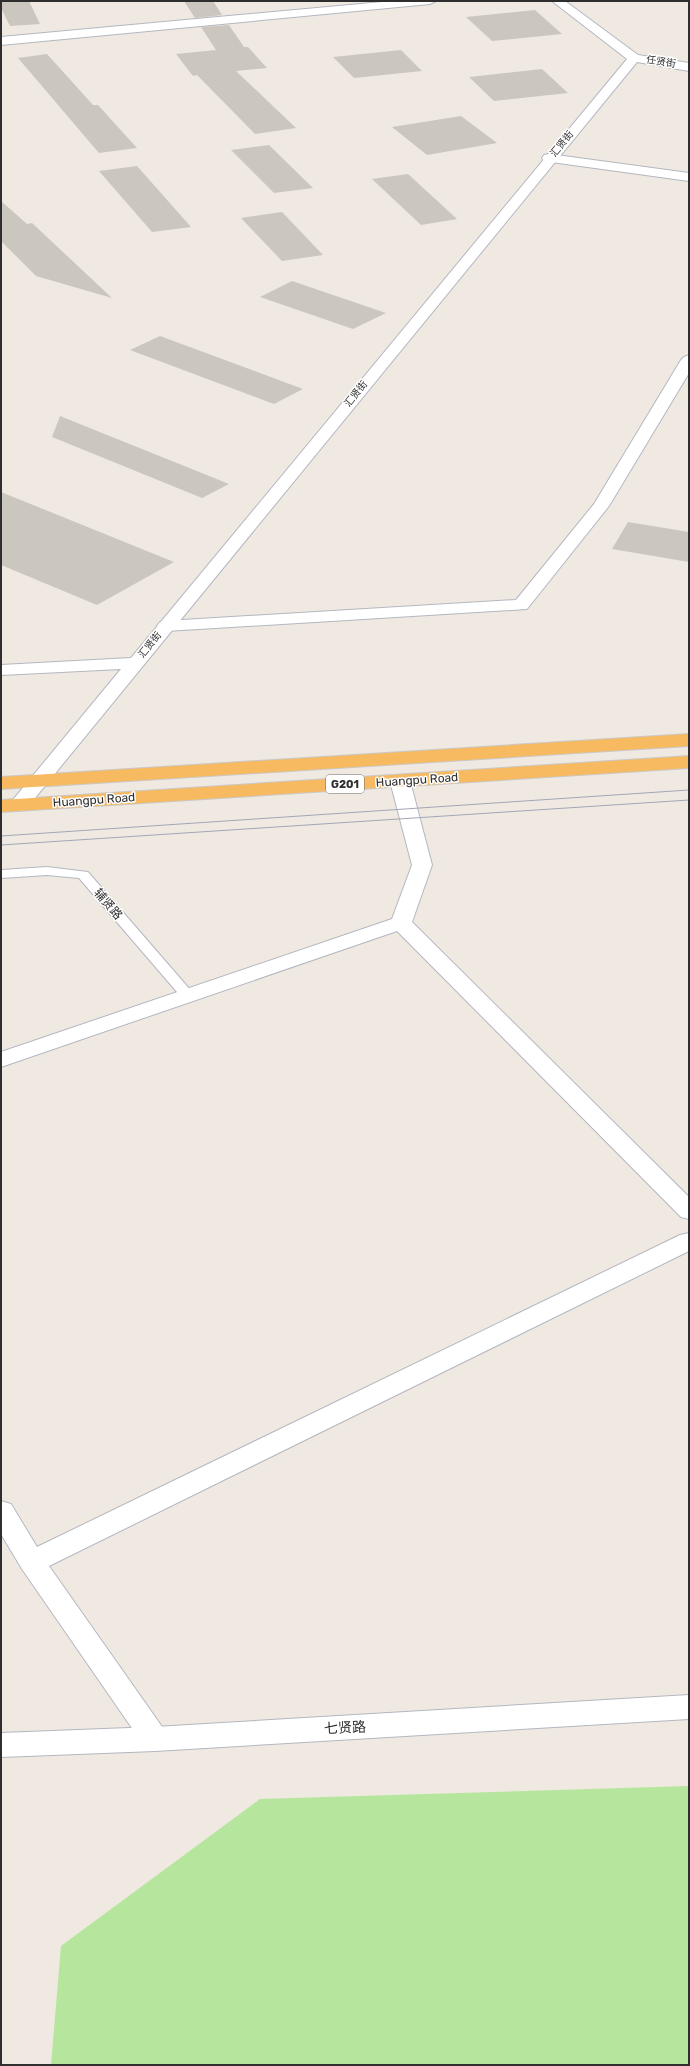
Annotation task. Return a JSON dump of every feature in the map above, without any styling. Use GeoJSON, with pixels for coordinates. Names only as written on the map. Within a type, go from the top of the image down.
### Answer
{"type":"FeatureCollection","features":[{"type":"Feature","properties":{"kind":"highway","name":"Huangpu Road"},"geometry":{"type":"LineString","coordinates":[[1,784],[689,740]]}},
{"type":"Feature","properties":{"kind":"highway","name":"Huangpu Road"},"geometry":{"type":"LineString","coordinates":[[10,805],[689,762]]}},
{"type":"Feature","properties":{"kind":"street"},"geometry":{"type":"LineString","coordinates":[[1,41],[430,1]]}},
{"type":"Feature","properties":{"kind":"street"},"geometry":{"type":"LineString","coordinates":[[558,1],[634,58]]}},
{"type":"Feature","properties":{"kind":"street","name":"任贤街"},"geometry":{"type":"LineString","coordinates":[[634,58],[689,67]]}},
{"type":"Feature","properties":{"kind":"street","name":"汇贤街"},"geometry":{"type":"LineString","coordinates":[[10,805],[38,781],[550,158],[634,58]]}},
{"type":"Feature","properties":{"kind":"street"},"geometry":{"type":"LineString","coordinates":[[550,158],[689,177]]}},
{"type":"Feature","properties":{"kind":"street"},"geometry":{"type":"LineString","coordinates":[[166,626],[521,605],[601,506],[689,360]]}},
{"type":"Feature","properties":{"kind":"street"},"geometry":{"type":"LineString","coordinates":[[1,670],[135,663]]}},
{"type":"Feature","properties":{"kind":"street"},"geometry":{"type":"LineString","coordinates":[[400,781],[422,865],[401,923]]}},
{"type":"Feature","properties":{"kind":"street"},"geometry":{"type":"LineString","coordinates":[[1,1060],[401,923]]}},
{"type":"Feature","properties":{"kind":"street"},"geometry":{"type":"LineString","coordinates":[[401,923],[689,1211]]}},
{"type":"Feature","properties":{"kind":"street"},"geometry":{"type":"LineString","coordinates":[[32,1562],[689,1241]]}},
{"type":"Feature","properties":{"kind":"street"},"geometry":{"type":"LineString","coordinates":[[1,1511],[32,1562],[155,1739]]}},
{"type":"Feature","properties":{"kind":"street","name":"七贤路"},"geometry":{"type":"LineString","coordinates":[[1,1745],[155,1739],[689,1707]]}},
{"type":"Feature","properties":{"kind":"lane","name":"辅贤路"},"geometry":{"type":"LineString","coordinates":[[1,874],[48,871],[83,875],[188,996]]}},
{"type":"Feature","properties":{"kind":"green space"},"geometry":{"type":"Polygon","coordinates":[[[689,1786],[689,2065],[51,2065],[61,1946],[260,1799],[689,1786]]]}},
{"type":"Feature","properties":{"kind":"building"},"geometry":{"type":"Polygon","coordinates":[[[1,1],[29,1],[40,24],[10,26],[1,8],[1,1]]]}},
{"type":"Feature","properties":{"kind":"building"},"geometry":{"type":"Polygon","coordinates":[[[184,1],[213,1],[222,15],[195,18],[184,1]]]}},
{"type":"Feature","properties":{"kind":"building"},"geometry":{"type":"Polygon","coordinates":[[[535,10],[562,34],[492,41],[466,17],[535,10]]]}},
{"type":"Feature","properties":{"kind":"building"},"geometry":{"type":"Polygon","coordinates":[[[229,25],[244,47],[248,47],[267,68],[236,71],[296,128],[255,134],[197,75],[193,76],[176,54],[216,50],[201,27],[229,25]]]}},
{"type":"Feature","properties":{"kind":"building"},"geometry":{"type":"Polygon","coordinates":[[[401,50],[422,71],[354,78],[333,57],[401,50]]]}},
{"type":"Feature","properties":{"kind":"building"},"geometry":{"type":"Polygon","coordinates":[[[47,54],[93,105],[98,105],[137,148],[99,153],[18,58],[47,54]]]}},
{"type":"Feature","properties":{"kind":"building"},"geometry":{"type":"Polygon","coordinates":[[[542,69],[568,93],[494,101],[469,77],[542,69]]]}},
{"type":"Feature","properties":{"kind":"building"},"geometry":{"type":"Polygon","coordinates":[[[461,116],[497,143],[427,155],[392,127],[461,116]]]}},
{"type":"Feature","properties":{"kind":"building"},"geometry":{"type":"Polygon","coordinates":[[[269,145],[313,188],[274,193],[231,150],[269,145]]]}},
{"type":"Feature","properties":{"kind":"building"},"geometry":{"type":"Polygon","coordinates":[[[137,166],[191,227],[152,232],[99,171],[137,166]]]}},
{"type":"Feature","properties":{"kind":"building"},"geometry":{"type":"Polygon","coordinates":[[[408,174],[457,219],[421,225],[372,179],[408,174]]]}},
{"type":"Feature","properties":{"kind":"building"},"geometry":{"type":"Polygon","coordinates":[[[1,201],[27,224],[32,223],[112,298],[36,276],[1,241],[1,201]]]}},
{"type":"Feature","properties":{"kind":"building"},"geometry":{"type":"Polygon","coordinates":[[[282,212],[323,255],[282,261],[241,218],[282,212]]]}},
{"type":"Feature","properties":{"kind":"building"},"geometry":{"type":"Polygon","coordinates":[[[292,281],[386,313],[353,329],[260,297],[292,281]]]}},
{"type":"Feature","properties":{"kind":"building"},"geometry":{"type":"Polygon","coordinates":[[[160,336],[303,389],[274,404],[130,350],[160,336]]]}},
{"type":"Feature","properties":{"kind":"building"},"geometry":{"type":"Polygon","coordinates":[[[60,416],[229,484],[202,498],[52,437],[60,416]]]}},
{"type":"Feature","properties":{"kind":"building"},"geometry":{"type":"Polygon","coordinates":[[[1,492],[174,562],[97,605],[1,565],[1,492]]]}},
{"type":"Feature","properties":{"kind":"building"},"geometry":{"type":"Polygon","coordinates":[[[628,522],[689,532],[689,562],[612,549],[628,522]]]}},
{"type":"Feature","properties":{"kind":"tram line"},"geometry":{"type":"LineString","coordinates":[[1,836],[689,790]]}},
{"type":"Feature","properties":{"kind":"tram line"},"geometry":{"type":"LineString","coordinates":[[1,845],[689,800]]}}]}
